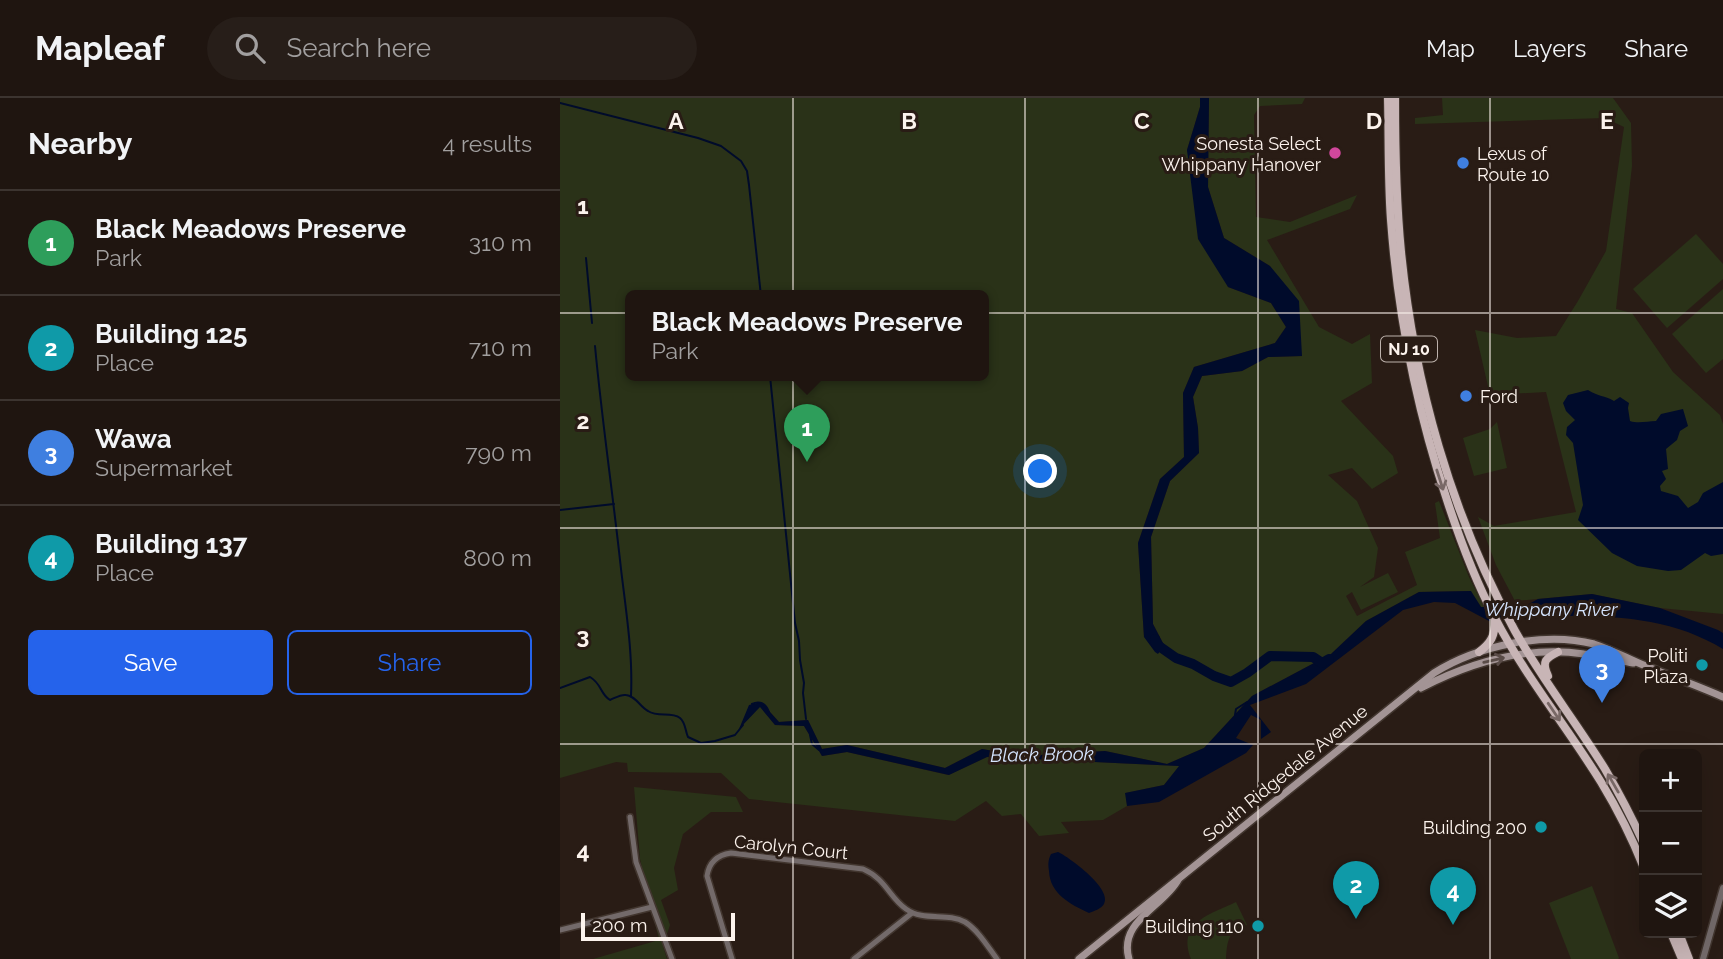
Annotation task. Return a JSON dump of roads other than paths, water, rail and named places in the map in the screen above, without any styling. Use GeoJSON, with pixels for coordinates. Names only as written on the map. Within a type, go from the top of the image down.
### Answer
{"type":"FeatureCollection","features":[{"type":"Feature","properties":{"kind":"main road","name":"NJ 10"},"geometry":{"type":"LineString","coordinates":[[1388,98],[1389,175],[1394,246],[1417,395],[1447,501],[1466,555],[1499,632]]}},
{"type":"Feature","properties":{"kind":"main road","name":"NJ 10"},"geometry":{"type":"LineString","coordinates":[[1395,98],[1396,185],[1410,321],[1440,449],[1457,502],[1479,560],[1515,631],[1607,773],[1639,834]]}},
{"type":"Feature","properties":{"kind":"main road"},"geometry":{"type":"LineString","coordinates":[[1479,652],[1499,632],[1510,645],[1601,782],[1639,856]]}},
{"type":"Feature","properties":{"kind":"main road","name":"South Ridgedale Avenue"},"geometry":{"type":"LineString","coordinates":[[1180,876],[1443,667],[1479,652],[1549,639],[1591,643],[1647,666]]}},
{"type":"Feature","properties":{"kind":"main road"},"geometry":{"type":"LineString","coordinates":[[1553,691],[1545,661],[1558,652]]}},
{"type":"Feature","properties":{"kind":"main road","name":"South Ridgedale Avenue"},"geometry":{"type":"LineString","coordinates":[[1410,694],[1456,671],[1528,653],[1592,655],[1647,666]]}},
{"type":"Feature","properties":{"kind":"main road"},"geometry":{"type":"LineString","coordinates":[[1647,666],[1723,696]]}},
{"type":"Feature","properties":{"kind":"main road"},"geometry":{"type":"LineString","coordinates":[[1079,959],[1180,876]]}},
{"type":"Feature","properties":{"kind":"main road"},"geometry":{"type":"LineString","coordinates":[[1129,959],[1128,939],[1136,923],[1172,890],[1180,876]]}},
{"type":"Feature","properties":{"kind":"main road"},"geometry":{"type":"LineString","coordinates":[[1673,938],[1682,959]]}},
{"type":"Feature","properties":{"kind":"main road"},"geometry":{"type":"LineString","coordinates":[[1681,938],[1689,959]]}},
{"type":"Feature","properties":{"kind":"street"},"geometry":{"type":"LineString","coordinates":[[630,817],[636,862],[672,959]]}},
{"type":"Feature","properties":{"kind":"street","name":"Carolyn Court"},"geometry":{"type":"LineString","coordinates":[[732,959],[707,876],[713,861],[725,853],[863,869],[877,877],[902,906],[912,913]]}},
{"type":"Feature","properties":{"kind":"street"},"geometry":{"type":"LineString","coordinates":[[1703,959],[1723,888]]}},
{"type":"Feature","properties":{"kind":"street"},"geometry":{"type":"LineString","coordinates":[[560,930],[652,907]]}},
{"type":"Feature","properties":{"kind":"street"},"geometry":{"type":"LineString","coordinates":[[854,959],[912,913],[962,921],[972,928],[997,959]]}},
{"type":"Feature","properties":{"kind":"water"},"geometry":{"type":"Polygon","coordinates":[[[1200,98],[1209,98],[1208,187],[1224,238],[1270,266],[1299,301],[1302,356],[1268,357],[1242,371],[1202,376],[1193,397],[1199,453],[1170,481],[1151,537],[1153,624],[1164,645],[1158,654],[1144,637],[1138,543],[1160,479],[1184,457],[1183,393],[1194,367],[1275,343],[1286,327],[1271,303],[1228,287],[1198,239],[1187,150],[1200,107],[1200,98]]]}},
{"type":"Feature","properties":{"kind":"water"},"geometry":{"type":"Polygon","coordinates":[[[1588,390],[1614,401],[1620,397],[1629,403],[1630,421],[1633,422],[1656,421],[1661,414],[1683,409],[1688,426],[1680,431],[1677,440],[1666,449],[1668,469],[1662,471],[1666,479],[1660,486],[1661,491],[1678,496],[1688,508],[1698,502],[1703,493],[1723,482],[1723,554],[1711,556],[1705,553],[1681,570],[1668,571],[1637,566],[1612,553],[1578,520],[1583,505],[1573,443],[1566,435],[1567,427],[1575,420],[1566,411],[1563,403],[1568,395],[1588,390]]]}},
{"type":"Feature","properties":{"kind":"water"},"geometry":{"type":"Polygon","coordinates":[[[1471,591],[1481,607],[1484,607],[1491,622],[1455,603],[1434,602],[1403,610],[1306,684],[1250,705],[1271,732],[1261,739],[1261,720],[1251,715],[1236,738],[1253,745],[1246,753],[1159,802],[1127,806],[1125,793],[1164,785],[1179,766],[987,757],[949,775],[847,752],[822,756],[804,726],[775,725],[760,707],[739,729],[749,705],[761,702],[779,722],[808,720],[822,749],[847,745],[945,768],[982,749],[1023,756],[1105,751],[1167,764],[1204,748],[1252,696],[1331,654],[1366,621],[1419,592],[1471,591]]]}},
{"type":"Feature","properties":{"kind":"water"},"geometry":{"type":"Polygon","coordinates":[[[1592,594],[1660,608],[1718,630],[1723,633],[1723,649],[1676,628],[1651,622],[1600,616],[1523,617],[1520,609],[1538,599],[1592,594]]]}},
{"type":"Feature","properties":{"kind":"water"},"geometry":{"type":"Polygon","coordinates":[[[1058,852],[1096,882],[1105,898],[1101,907],[1089,913],[1068,902],[1057,892],[1050,879],[1048,864],[1051,854],[1058,852]]]}},
{"type":"Feature","properties":{"kind":"waterway"},"geometry":{"type":"LineString","coordinates":[[560,103],[698,138],[721,146],[741,161],[747,171],[760,290]]}},
{"type":"Feature","properties":{"kind":"waterway"},"geometry":{"type":"LineString","coordinates":[[586,258],[592,323]]}},
{"type":"Feature","properties":{"kind":"waterway"},"geometry":{"type":"LineString","coordinates":[[595,346],[629,632],[631,696]]}},
{"type":"Feature","properties":{"kind":"waterway"},"geometry":{"type":"LineString","coordinates":[[771,381],[806,719]]}},
{"type":"Feature","properties":{"kind":"waterway"},"geometry":{"type":"LineString","coordinates":[[560,510],[614,504]]}},
{"type":"Feature","properties":{"kind":"waterway","name":"Whippany River"},"geometry":{"type":"LineString","coordinates":[[1487,612],[1534,614]]}},
{"type":"Feature","properties":{"kind":"waterway","name":"Whippany River"},"geometry":{"type":"LineString","coordinates":[[1155,639],[1156,644],[1176,658],[1231,682],[1270,656],[1313,657],[1322,663],[1329,659]]}},
{"type":"Feature","properties":{"kind":"waterway","name":"Black Brook"},"geometry":{"type":"LineString","coordinates":[[560,688],[590,677],[610,700],[622,695],[629,696],[652,713],[680,718],[688,737],[701,743],[735,735],[743,725]]}},
{"type":"Feature","properties":{"kind":"waterway","name":"Black Brook"},"geometry":{"type":"LineString","coordinates":[[1235,715],[1236,709],[1247,702]]}},
{"type":"Feature","properties":{"kind":"waterway","name":"Black Brook"},"geometry":{"type":"LineString","coordinates":[[752,704],[762,703],[769,712]]}},
{"type":"Feature","properties":{"kind":"waterway","name":"Black Brook"},"geometry":{"type":"LineString","coordinates":[[810,735],[812,744],[819,750]]}},
{"type":"Feature","properties":{"kind":"place","name":"Sonesta Select Whippany Hanover"},"geometry":{"type":"Point","coordinates":[1335,153]}},
{"type":"Feature","properties":{"kind":"place","name":"Lexus of Route 10"},"geometry":{"type":"Point","coordinates":[1463,163]}},
{"type":"Feature","properties":{"kind":"place","name":"Ford"},"geometry":{"type":"Point","coordinates":[1466,396]}},
{"type":"Feature","properties":{"kind":"place","name":"Black Meadows Preserve"},"geometry":{"type":"Point","coordinates":[807,462]}},
{"type":"Feature","properties":{"kind":"place","name":"Politi Plaza"},"geometry":{"type":"Point","coordinates":[1702,665]}},
{"type":"Feature","properties":{"kind":"place","name":"Wawa"},"geometry":{"type":"Point","coordinates":[1602,703]}},
{"type":"Feature","properties":{"kind":"place","name":"Building 200"},"geometry":{"type":"Point","coordinates":[1541,827]}},
{"type":"Feature","properties":{"kind":"place","name":"Building 125"},"geometry":{"type":"Point","coordinates":[1356,919]}},
{"type":"Feature","properties":{"kind":"place","name":"Building 137"},"geometry":{"type":"Point","coordinates":[1453,925]}},
{"type":"Feature","properties":{"kind":"place","name":"Building 110"},"geometry":{"type":"Point","coordinates":[1258,926]}}]}
